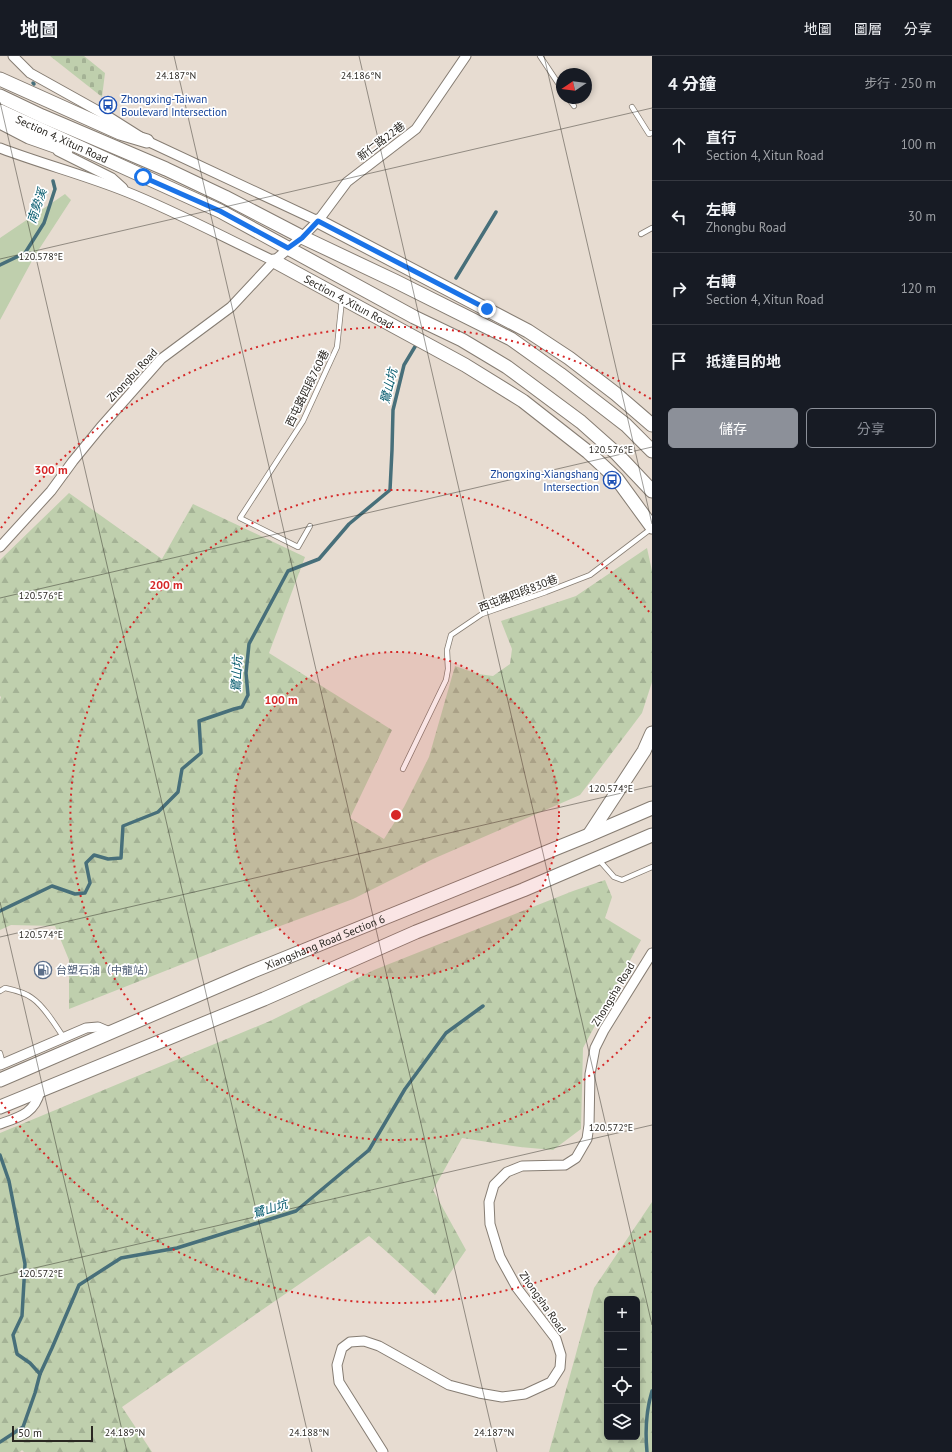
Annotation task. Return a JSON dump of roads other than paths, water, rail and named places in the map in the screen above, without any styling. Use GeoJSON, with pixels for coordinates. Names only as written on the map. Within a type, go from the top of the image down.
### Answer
{"type":"FeatureCollection","features":[{"type":"Feature","properties":{"kind":"street"},"geometry":{"type":"LineString","coordinates":[[13,56],[30,73],[109,117],[147,141],[318,221],[528,331],[569,358],[616,394],[652,425]]}},
{"type":"Feature","properties":{"kind":"street","name":"新仁路22巷"},"geometry":{"type":"LineString","coordinates":[[318,221],[347,182],[416,129],[466,56]]}},
{"type":"Feature","properties":{"kind":"street"},"geometry":{"type":"LineString","coordinates":[[0,79],[120,133],[147,141]]}},
{"type":"Feature","properties":{"kind":"street","name":"Section 4, Xitun Road"},"geometry":{"type":"LineString","coordinates":[[0,96],[42,116],[166,169],[265,217],[302,238],[395,281],[511,339],[560,374],[626,425],[652,451]]}},
{"type":"Feature","properties":{"kind":"street","name":"Section 4, Xitun Road"},"geometry":{"type":"LineString","coordinates":[[0,111],[220,211],[414,317],[462,340],[507,367],[581,422],[617,454],[652,492]]}},
{"type":"Feature","properties":{"kind":"street","name":"Section 4, Xitun Road"},"geometry":{"type":"LineString","coordinates":[[0,122],[29,137],[96,162],[143,177]]}},
{"type":"Feature","properties":{"kind":"street"},"geometry":{"type":"LineString","coordinates":[[29,137],[112,178],[126,192]]}},
{"type":"Feature","properties":{"kind":"street","name":"Section 4, Xitun Road"},"geometry":{"type":"LineString","coordinates":[[0,148],[67,170],[126,192],[274,261],[465,365],[523,401],[588,452],[617,479],[652,527]]}},
{"type":"Feature","properties":{"kind":"street","name":"Zhongbu Road"},"geometry":{"type":"LineString","coordinates":[[0,548],[51,491],[100,428],[161,359],[231,307],[274,261],[302,238],[318,221]]}},
{"type":"Feature","properties":{"kind":"street"},"geometry":{"type":"LineString","coordinates":[[589,835],[644,751],[652,733]]}},
{"type":"Feature","properties":{"kind":"street","name":"Xiangshang Road Section 6"},"geometry":{"type":"LineString","coordinates":[[0,1080],[287,957],[652,808]]}},
{"type":"Feature","properties":{"kind":"street"},"geometry":{"type":"LineString","coordinates":[[0,1107],[264,999],[416,932],[523,890],[652,835]]}},
{"type":"Feature","properties":{"kind":"street","name":"Zhongsha Road"},"geometry":{"type":"LineString","coordinates":[[383,1452],[339,1382],[337,1365],[342,1348],[350,1342],[364,1341],[379,1346],[449,1385],[478,1393],[502,1397],[525,1394],[550,1382],[560,1368],[560,1354],[556,1340],[517,1288],[500,1257],[490,1224],[489,1202],[494,1185],[507,1172],[522,1166],[564,1165],[576,1158],[587,1139],[590,1125],[590,1074],[595,1048],[604,1030],[652,953]]}},
{"type":"Feature","properties":{"kind":"street"},"geometry":{"type":"LineString","coordinates":[[2,1064],[86,1028],[98,1027],[112,1033]]}},
{"type":"Feature","properties":{"kind":"street"},"geometry":{"type":"LineString","coordinates":[[0,1124],[29,1112],[37,1102],[40,1091]]}},
{"type":"Feature","properties":{"kind":"lane"},"geometry":{"type":"LineString","coordinates":[[540,56],[556,80]]}},
{"type":"Feature","properties":{"kind":"lane"},"geometry":{"type":"LineString","coordinates":[[632,107],[649,134],[652,133]]}},
{"type":"Feature","properties":{"kind":"lane"},"geometry":{"type":"LineString","coordinates":[[641,234],[652,228]]}},
{"type":"Feature","properties":{"kind":"lane","name":"西屯路四段760巷"},"geometry":{"type":"LineString","coordinates":[[310,526],[298,547],[240,518],[303,421],[322,381],[337,347],[343,298]]}},
{"type":"Feature","properties":{"kind":"lane","name":"西屯路四段830巷"},"geometry":{"type":"LineString","coordinates":[[403,769],[446,680],[448,668],[447,650],[451,635],[482,614],[590,575],[652,527]]}},
{"type":"Feature","properties":{"kind":"lane"},"geometry":{"type":"LineString","coordinates":[[598,858],[614,877],[622,880],[652,867]]}},
{"type":"Feature","properties":{"kind":"lane"},"geometry":{"type":"LineString","coordinates":[[0,991],[5,988],[33,998],[51,1018],[64,1038]]}},
{"type":"Feature","properties":{"kind":"lane"},"geometry":{"type":"LineString","coordinates":[[0,1053],[2,1064]]}},
{"type":"Feature","properties":{"kind":"waterway","name":"南勢溪"},"geometry":{"type":"LineString","coordinates":[[0,265],[25,253],[44,223],[55,189],[53,181]]}},
{"type":"Feature","properties":{"kind":"waterway","name":"鷺山坑"},"geometry":{"type":"LineString","coordinates":[[456,278],[496,212]]}},
{"type":"Feature","properties":{"kind":"waterway","name":"鷺山坑"},"geometry":{"type":"LineString","coordinates":[[0,911],[52,886],[75,894],[85,893],[90,883],[86,863],[94,855],[108,859],[121,858],[123,826],[158,812],[178,792],[182,769],[201,753],[199,721],[242,707],[248,695],[246,673],[249,644],[288,571],[319,559],[349,524],[390,490],[393,410],[404,365],[416,345]]}},
{"type":"Feature","properties":{"kind":"waterway","name":"鷺山坑"},"geometry":{"type":"LineString","coordinates":[[40,1374],[79,1285],[121,1258],[177,1248],[296,1211],[369,1150],[405,1089],[446,1033],[483,1006]]}},
{"type":"Feature","properties":{"kind":"waterway","name":"鷺山坑"},"geometry":{"type":"LineString","coordinates":[[0,1155],[9,1181],[25,1264],[22,1316],[13,1335],[17,1354],[30,1363],[40,1374],[23,1427],[0,1442]]}},
{"type":"Feature","properties":{"kind":"waterway","name":"鷺山坑"},"geometry":{"type":"LineString","coordinates":[[647,1452],[646,1421],[652,1391]]}},
{"type":"Feature","properties":{"kind":"place","name":"Zhongxing-Taiwan Boulevard Intersection"},"geometry":{"type":"Point","coordinates":[108,105]}},
{"type":"Feature","properties":{"kind":"place","name":"Zhongxing-Xiangshang Intersection"},"geometry":{"type":"Point","coordinates":[612,480]}},
{"type":"Feature","properties":{"kind":"place","name":"台塑石油（中龍站）"},"geometry":{"type":"Point","coordinates":[43,970]}}]}
